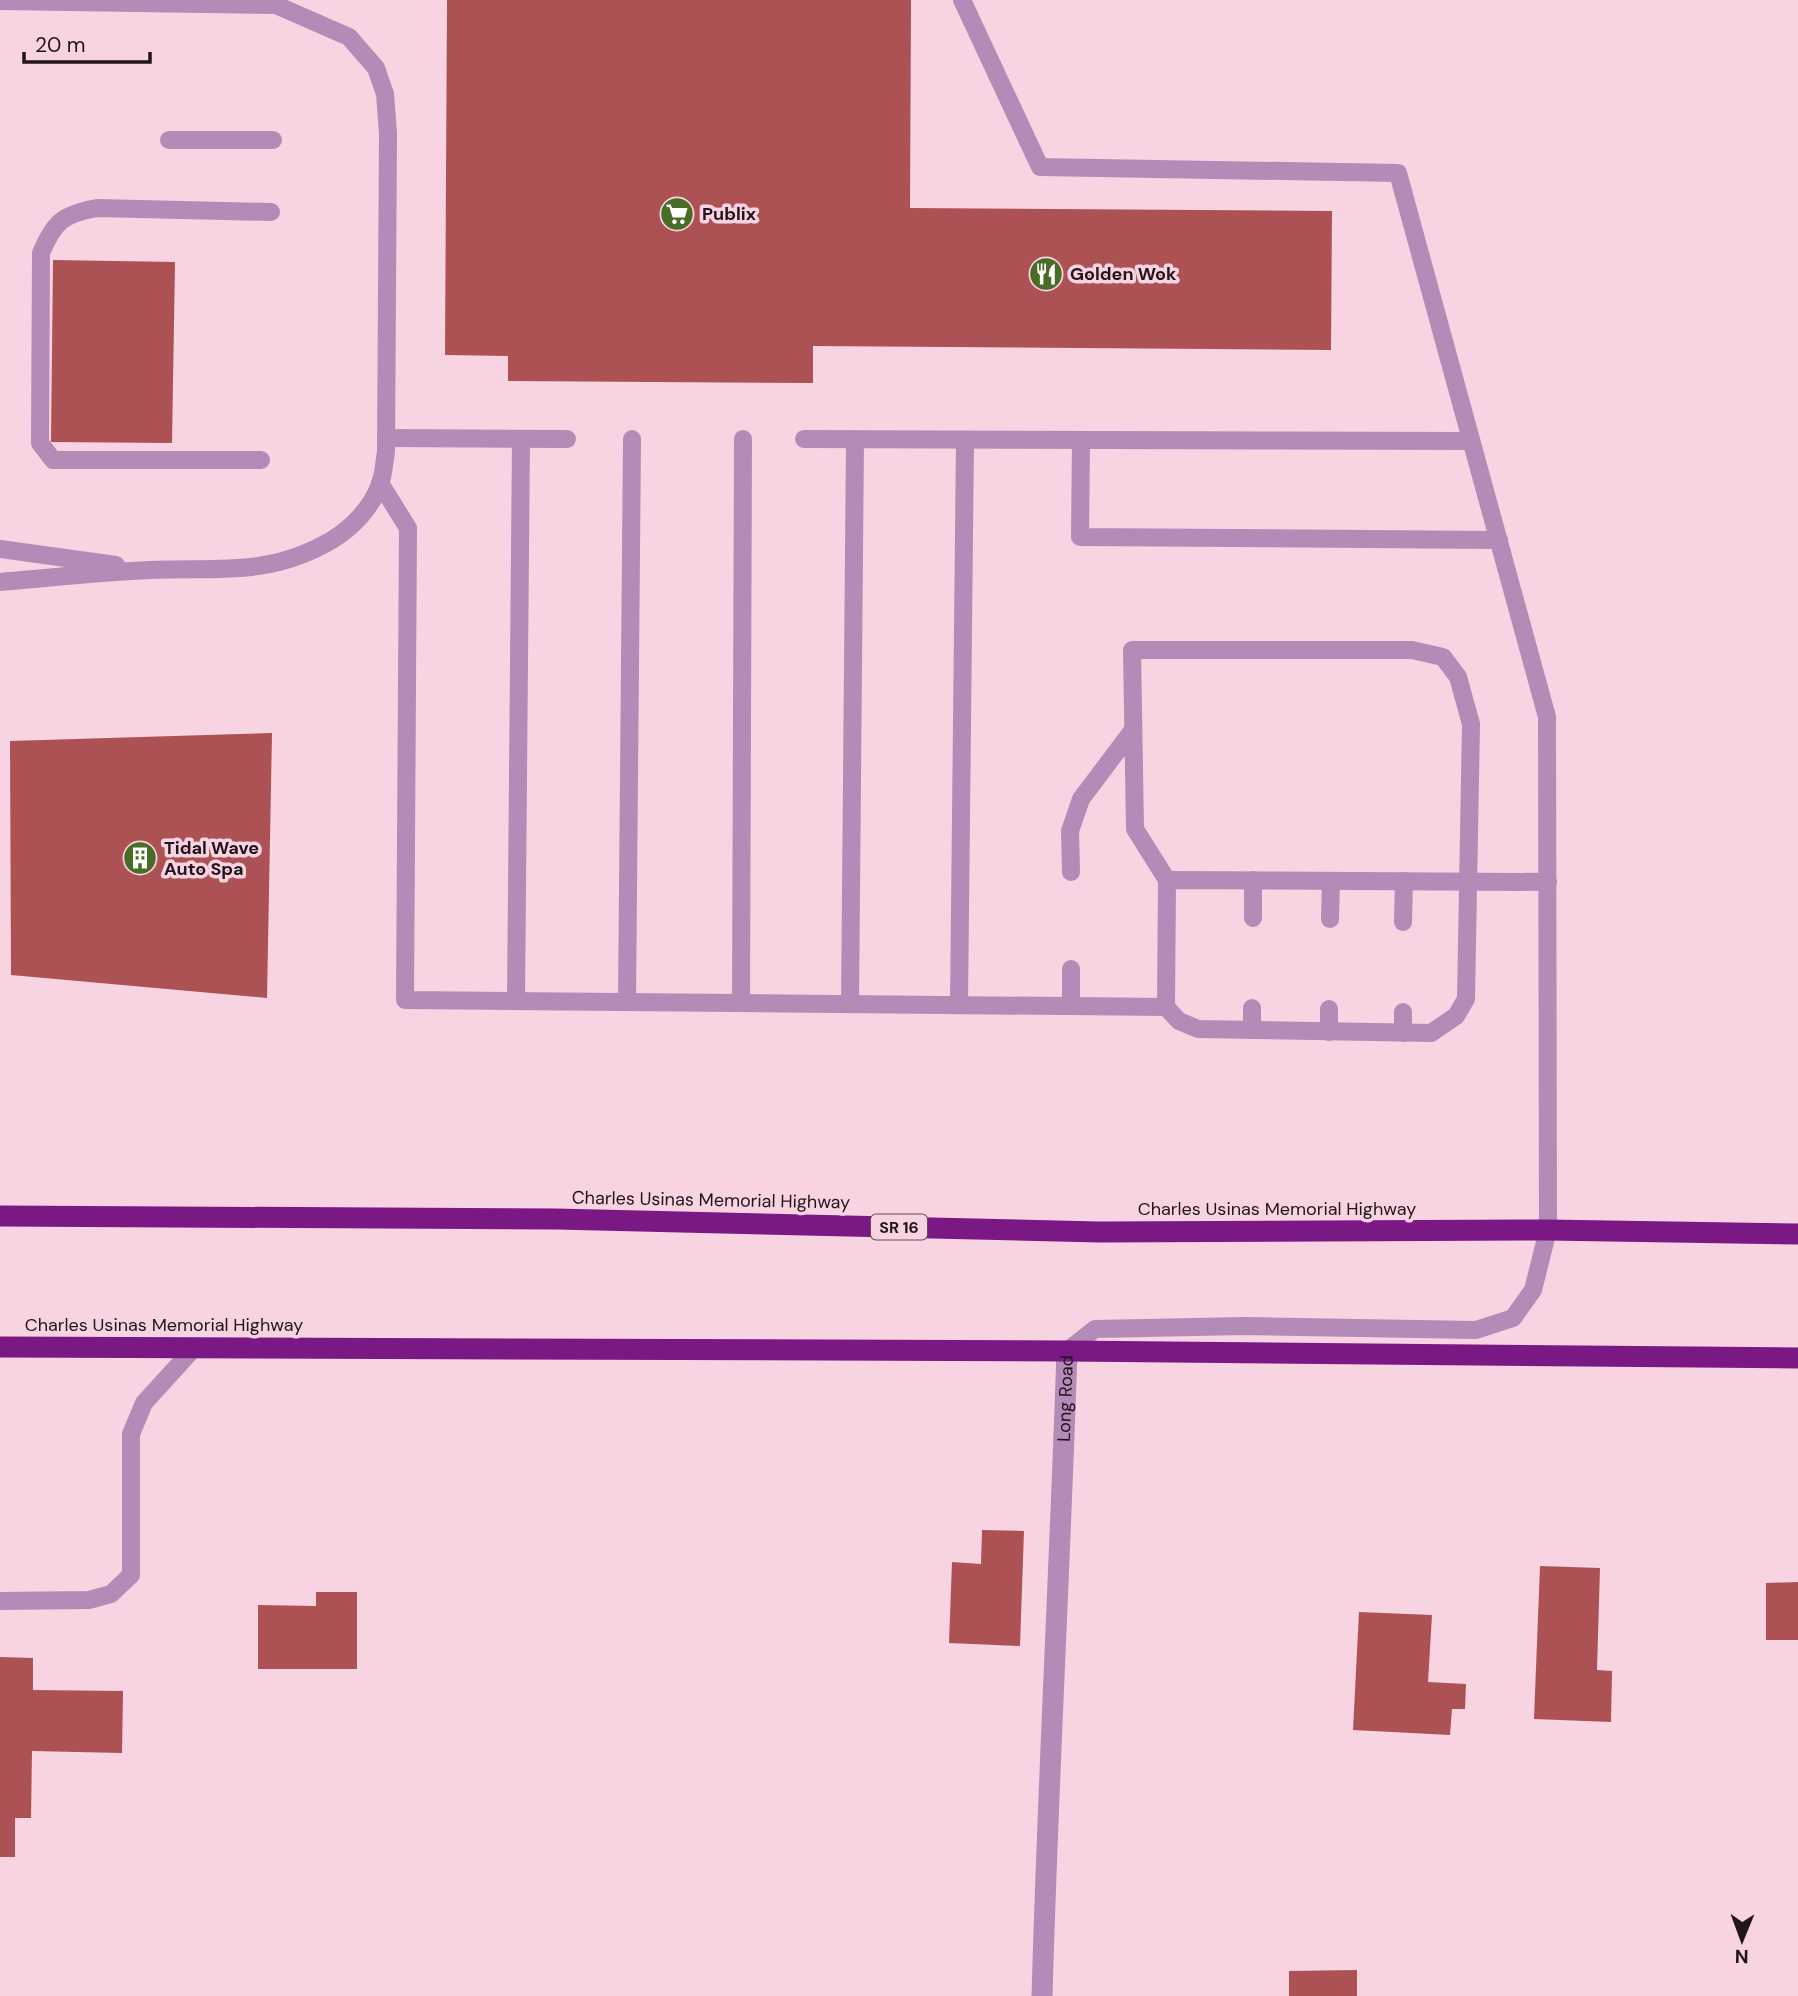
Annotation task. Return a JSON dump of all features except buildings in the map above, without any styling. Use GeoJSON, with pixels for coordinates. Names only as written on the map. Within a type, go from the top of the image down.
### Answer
{"type":"FeatureCollection","features":[{"type":"Feature","properties":{"kind":"highway","name":"Charles Usinas Memorial Highway"},"geometry":{"type":"LineString","coordinates":[[0,1216],[556,1219],[1099,1232],[1548,1230],[1798,1234]]}},
{"type":"Feature","properties":{"kind":"highway","name":"Charles Usinas Memorial Highway"},"geometry":{"type":"LineString","coordinates":[[0,1347],[1798,1358]]}},
{"type":"Feature","properties":{"kind":"street","name":"Long Road"},"geometry":{"type":"LineString","coordinates":[[1042,1996],[1048,1784],[1059,1601],[1067,1352]]}},
{"type":"Feature","properties":{"kind":"lane","name":"Long Road"},"geometry":{"type":"LineString","coordinates":[[962,0],[1040,167],[1398,173],[1547,717],[1548,1230],[1533,1290],[1513,1318],[1476,1330],[1244,1326],[1095,1329],[1067,1352]]}},
{"type":"Feature","properties":{"kind":"lane"},"geometry":{"type":"LineString","coordinates":[[0,1],[278,2],[349,37],[376,68],[385,94],[388,133],[387,438],[380,484],[368,508],[346,532],[307,555],[255,567],[150,570],[0,582]]}},
{"type":"Feature","properties":{"kind":"lane"},"geometry":{"type":"LineString","coordinates":[[169,140],[273,140]]}},
{"type":"Feature","properties":{"kind":"lane"},"geometry":{"type":"LineString","coordinates":[[261,460],[53,460],[40,443],[41,253],[51,230],[74,212],[97,208],[271,212]]}},
{"type":"Feature","properties":{"kind":"lane"},"geometry":{"type":"LineString","coordinates":[[387,438],[567,439]]}},
{"type":"Feature","properties":{"kind":"lane"},"geometry":{"type":"LineString","coordinates":[[516,1001],[521,439]]}},
{"type":"Feature","properties":{"kind":"lane"},"geometry":{"type":"LineString","coordinates":[[627,1002],[632,439]]}},
{"type":"Feature","properties":{"kind":"lane"},"geometry":{"type":"LineString","coordinates":[[741,1003],[743,439]]}},
{"type":"Feature","properties":{"kind":"lane"},"geometry":{"type":"LineString","coordinates":[[804,439],[1471,441]]}},
{"type":"Feature","properties":{"kind":"lane"},"geometry":{"type":"LineString","coordinates":[[850,1004],[855,440]]}},
{"type":"Feature","properties":{"kind":"lane"},"geometry":{"type":"LineString","coordinates":[[959,1005],[965,440]]}},
{"type":"Feature","properties":{"kind":"lane"},"geometry":{"type":"LineString","coordinates":[[1082,440],[1080,537],[1499,540]]}},
{"type":"Feature","properties":{"kind":"lane"},"geometry":{"type":"LineString","coordinates":[[380,484],[408,528],[405,1000],[1166,1007]]}},
{"type":"Feature","properties":{"kind":"lane"},"geometry":{"type":"LineString","coordinates":[[0,549],[150,570]]}},
{"type":"Feature","properties":{"kind":"lane"},"geometry":{"type":"LineString","coordinates":[[1132,650],[1412,650],[1443,657],[1458,677],[1471,724],[1466,999],[1456,1016],[1431,1034],[1198,1029],[1179,1021],[1166,1007],[1167,880],[1135,829],[1133,730],[1132,650]]}},
{"type":"Feature","properties":{"kind":"lane"},"geometry":{"type":"LineString","coordinates":[[1071,872],[1070,831],[1081,799],[1133,730]]}},
{"type":"Feature","properties":{"kind":"lane"},"geometry":{"type":"LineString","coordinates":[[1167,880],[1548,882]]}},
{"type":"Feature","properties":{"kind":"lane"},"geometry":{"type":"LineString","coordinates":[[1252,918],[1253,880]]}},
{"type":"Feature","properties":{"kind":"lane"},"geometry":{"type":"LineString","coordinates":[[1330,919],[1331,881]]}},
{"type":"Feature","properties":{"kind":"lane"},"geometry":{"type":"LineString","coordinates":[[1404,881],[1404,922]]}},
{"type":"Feature","properties":{"kind":"lane"},"geometry":{"type":"LineString","coordinates":[[1071,969],[1071,1006]]}},
{"type":"Feature","properties":{"kind":"lane"},"geometry":{"type":"LineString","coordinates":[[1252,1008],[1252,1030]]}},
{"type":"Feature","properties":{"kind":"lane"},"geometry":{"type":"LineString","coordinates":[[1329,1009],[1329,1032]]}},
{"type":"Feature","properties":{"kind":"lane"},"geometry":{"type":"LineString","coordinates":[[1403,1012],[1403,1033]]}},
{"type":"Feature","properties":{"kind":"lane"},"geometry":{"type":"LineString","coordinates":[[0,1601],[89,1600],[111,1594],[131,1575],[131,1434],[144,1403],[194,1348]]}},
{"type":"Feature","properties":{"kind":"place","name":"Publix"},"geometry":{"type":"Point","coordinates":[677,214]}},
{"type":"Feature","properties":{"kind":"place","name":"Golden Wok"},"geometry":{"type":"Point","coordinates":[1046,274]}},
{"type":"Feature","properties":{"kind":"place","name":"Tidal Wave Auto Spa"},"geometry":{"type":"Point","coordinates":[140,858]}}]}
